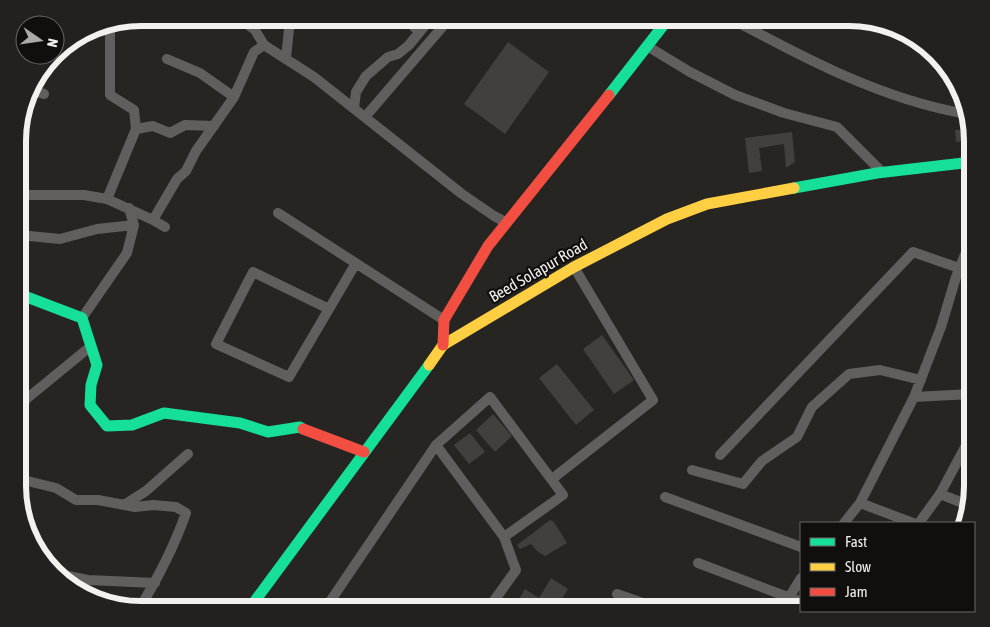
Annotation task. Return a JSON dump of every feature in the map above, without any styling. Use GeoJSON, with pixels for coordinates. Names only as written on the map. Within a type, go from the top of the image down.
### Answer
{"type":"FeatureCollection","features":[{"type":"Feature","properties":{"kind":"main road"},"geometry":{"type":"LineString","coordinates":[[443,345],[444,320],[488,246],[663,26]]}},
{"type":"Feature","properties":{"kind":"main road","name":"Beed Solapur Road"},"geometry":{"type":"LineString","coordinates":[[256,601],[443,345],[574,267],[667,219],[707,204],[882,172],[964,163]]}},
{"type":"Feature","properties":{"kind":"main road"},"geometry":{"type":"LineString","coordinates":[[26,297],[82,318],[97,365],[91,385],[90,405],[107,426],[132,425],[164,413],[240,423],[268,432],[300,427],[364,452]]}},
{"type":"Feature","properties":{"kind":"street"},"geometry":{"type":"LineString","coordinates":[[250,26],[264,44],[354,108],[462,194],[494,216],[508,222]]}},
{"type":"Feature","properties":{"kind":"street"},"geometry":{"type":"LineString","coordinates":[[286,58],[290,26]]}},
{"type":"Feature","properties":{"kind":"street"},"geometry":{"type":"LineString","coordinates":[[414,26],[420,32]]}},
{"type":"Feature","properties":{"kind":"street"},"geometry":{"type":"LineString","coordinates":[[354,108],[356,92],[366,76],[388,57],[398,54],[409,45],[425,26]]}},
{"type":"Feature","properties":{"kind":"street"},"geometry":{"type":"LineString","coordinates":[[365,117],[443,26]]}},
{"type":"Feature","properties":{"kind":"street"},"geometry":{"type":"LineString","coordinates":[[745,26],[861,83],[943,110],[960,113]]}},
{"type":"Feature","properties":{"kind":"street"},"geometry":{"type":"LineString","coordinates":[[107,199],[136,129],[134,110],[110,95],[110,30]]}},
{"type":"Feature","properties":{"kind":"street"},"geometry":{"type":"LineString","coordinates":[[153,220],[177,179],[186,171],[196,151],[234,97],[254,52],[264,44]]}},
{"type":"Feature","properties":{"kind":"street"},"geometry":{"type":"LineString","coordinates":[[647,46],[690,72],[735,95],[784,113],[837,127],[882,172]]}},
{"type":"Feature","properties":{"kind":"street"},"geometry":{"type":"LineString","coordinates":[[167,59],[200,73],[234,97]]}},
{"type":"Feature","properties":{"kind":"street"},"geometry":{"type":"LineString","coordinates":[[38,92],[44,94]]}},
{"type":"Feature","properties":{"kind":"street"},"geometry":{"type":"LineString","coordinates":[[136,129],[153,126],[170,133],[185,125],[214,126]]}},
{"type":"Feature","properties":{"kind":"street"},"geometry":{"type":"LineString","coordinates":[[26,195],[84,194],[107,199],[165,227]]}},
{"type":"Feature","properties":{"kind":"street"},"geometry":{"type":"LineString","coordinates":[[82,318],[127,253],[134,225],[129,208]]}},
{"type":"Feature","properties":{"kind":"street"},"geometry":{"type":"LineString","coordinates":[[278,213],[444,320]]}},
{"type":"Feature","properties":{"kind":"street"},"geometry":{"type":"LineString","coordinates":[[26,236],[60,239],[97,229],[134,225]]}},
{"type":"Feature","properties":{"kind":"street"},"geometry":{"type":"LineString","coordinates":[[720,455],[913,252],[960,268]]}},
{"type":"Feature","properties":{"kind":"street"},"geometry":{"type":"LineString","coordinates":[[845,522],[860,503],[914,397],[941,327],[964,258]]}},
{"type":"Feature","properties":{"kind":"street"},"geometry":{"type":"LineString","coordinates":[[329,309],[253,272],[216,344],[289,377],[356,264]]}},
{"type":"Feature","properties":{"kind":"street"},"geometry":{"type":"LineString","coordinates":[[552,479],[653,400],[574,267]]}},
{"type":"Feature","properties":{"kind":"street"},"geometry":{"type":"LineString","coordinates":[[26,398],[90,346]]}},
{"type":"Feature","properties":{"kind":"street"},"geometry":{"type":"LineString","coordinates":[[692,470],[743,484],[762,461],[797,436],[812,407],[849,374],[880,370],[921,380]]}},
{"type":"Feature","properties":{"kind":"street"},"geometry":{"type":"LineString","coordinates":[[914,397],[964,394]]}},
{"type":"Feature","properties":{"kind":"street"},"geometry":{"type":"LineString","coordinates":[[330,601],[436,445],[490,397],[563,496],[504,537]]}},
{"type":"Feature","properties":{"kind":"street"},"geometry":{"type":"LineString","coordinates":[[436,445],[504,537],[516,570],[494,601]]}},
{"type":"Feature","properties":{"kind":"street"},"geometry":{"type":"LineString","coordinates":[[920,522],[940,494],[964,449]]}},
{"type":"Feature","properties":{"kind":"street"},"geometry":{"type":"LineString","coordinates":[[124,505],[146,491],[188,454]]}},
{"type":"Feature","properties":{"kind":"street"},"geometry":{"type":"LineString","coordinates":[[26,481],[56,488],[76,500],[98,500],[124,505],[176,507],[186,512],[176,541],[144,601]]}},
{"type":"Feature","properties":{"kind":"street"},"geometry":{"type":"LineString","coordinates":[[940,494],[963,503]]}},
{"type":"Feature","properties":{"kind":"street"},"geometry":{"type":"LineString","coordinates":[[665,497],[800,547]]}},
{"type":"Feature","properties":{"kind":"street"},"geometry":{"type":"LineString","coordinates":[[860,503],[910,522]]}},
{"type":"Feature","properties":{"kind":"street"},"geometry":{"type":"LineString","coordinates":[[698,563],[799,601]]}},
{"type":"Feature","properties":{"kind":"street"},"geometry":{"type":"LineString","coordinates":[[71,577],[88,580],[155,583]]}},
{"type":"Feature","properties":{"kind":"street"},"geometry":{"type":"LineString","coordinates":[[787,601],[800,580]]}},
{"type":"Feature","properties":{"kind":"street"},"geometry":{"type":"LineString","coordinates":[[617,594],[637,601]]}},
{"type":"Feature","properties":{"kind":"building"},"geometry":{"type":"Polygon","coordinates":[[[508,42],[549,72],[505,134],[464,104],[508,42]]]}},
{"type":"Feature","properties":{"kind":"building"},"geometry":{"type":"Polygon","coordinates":[[[963,129],[964,142],[956,142],[955,130],[963,129]]]}},
{"type":"Feature","properties":{"kind":"building"},"geometry":{"type":"Polygon","coordinates":[[[792,132],[795,162],[786,168],[784,144],[759,148],[762,171],[749,173],[745,138],[792,132]]]}},
{"type":"Feature","properties":{"kind":"building"},"geometry":{"type":"Polygon","coordinates":[[[602,335],[634,380],[614,394],[583,349],[602,335]]]}},
{"type":"Feature","properties":{"kind":"building"},"geometry":{"type":"Polygon","coordinates":[[[557,364],[594,410],[576,425],[539,378],[557,364]]]}},
{"type":"Feature","properties":{"kind":"building"},"geometry":{"type":"Polygon","coordinates":[[[493,414],[512,436],[495,452],[476,430],[493,414]]]}},
{"type":"Feature","properties":{"kind":"building"},"geometry":{"type":"Polygon","coordinates":[[[470,433],[485,452],[469,464],[454,445],[470,433]]]}},
{"type":"Feature","properties":{"kind":"building"},"geometry":{"type":"Polygon","coordinates":[[[550,520],[554,522],[567,543],[545,556],[531,544],[520,549],[517,545],[550,520]]]}},
{"type":"Feature","properties":{"kind":"building"},"geometry":{"type":"Polygon","coordinates":[[[551,578],[568,589],[561,601],[518,601],[525,589],[539,598],[551,578]]]}},
{"type":"Feature","properties":{"kind":"traffic: fast"},"geometry":{"type":"LineString","coordinates":[[609,95],[663,26]]}},
{"type":"Feature","properties":{"kind":"traffic: fast"},"geometry":{"type":"LineString","coordinates":[[794,188],[877,173],[964,163]]}},
{"type":"Feature","properties":{"kind":"traffic: fast"},"geometry":{"type":"LineString","coordinates":[[26,297],[82,318],[97,365],[91,385],[90,405],[107,426],[132,425],[164,413],[240,423],[268,432],[300,427],[303,429]]}},
{"type":"Feature","properties":{"kind":"traffic: fast"},"geometry":{"type":"LineString","coordinates":[[255,601],[429,365]]}},
{"type":"Feature","properties":{"kind":"traffic: slow"},"geometry":{"type":"LineString","coordinates":[[429,365],[443,345],[574,267],[667,219],[707,204],[794,188]]}},
{"type":"Feature","properties":{"kind":"traffic: jam"},"geometry":{"type":"LineString","coordinates":[[443,345],[444,320],[488,246],[609,95]]}},
{"type":"Feature","properties":{"kind":"traffic: jam"},"geometry":{"type":"LineString","coordinates":[[303,429],[364,452]]}}]}
